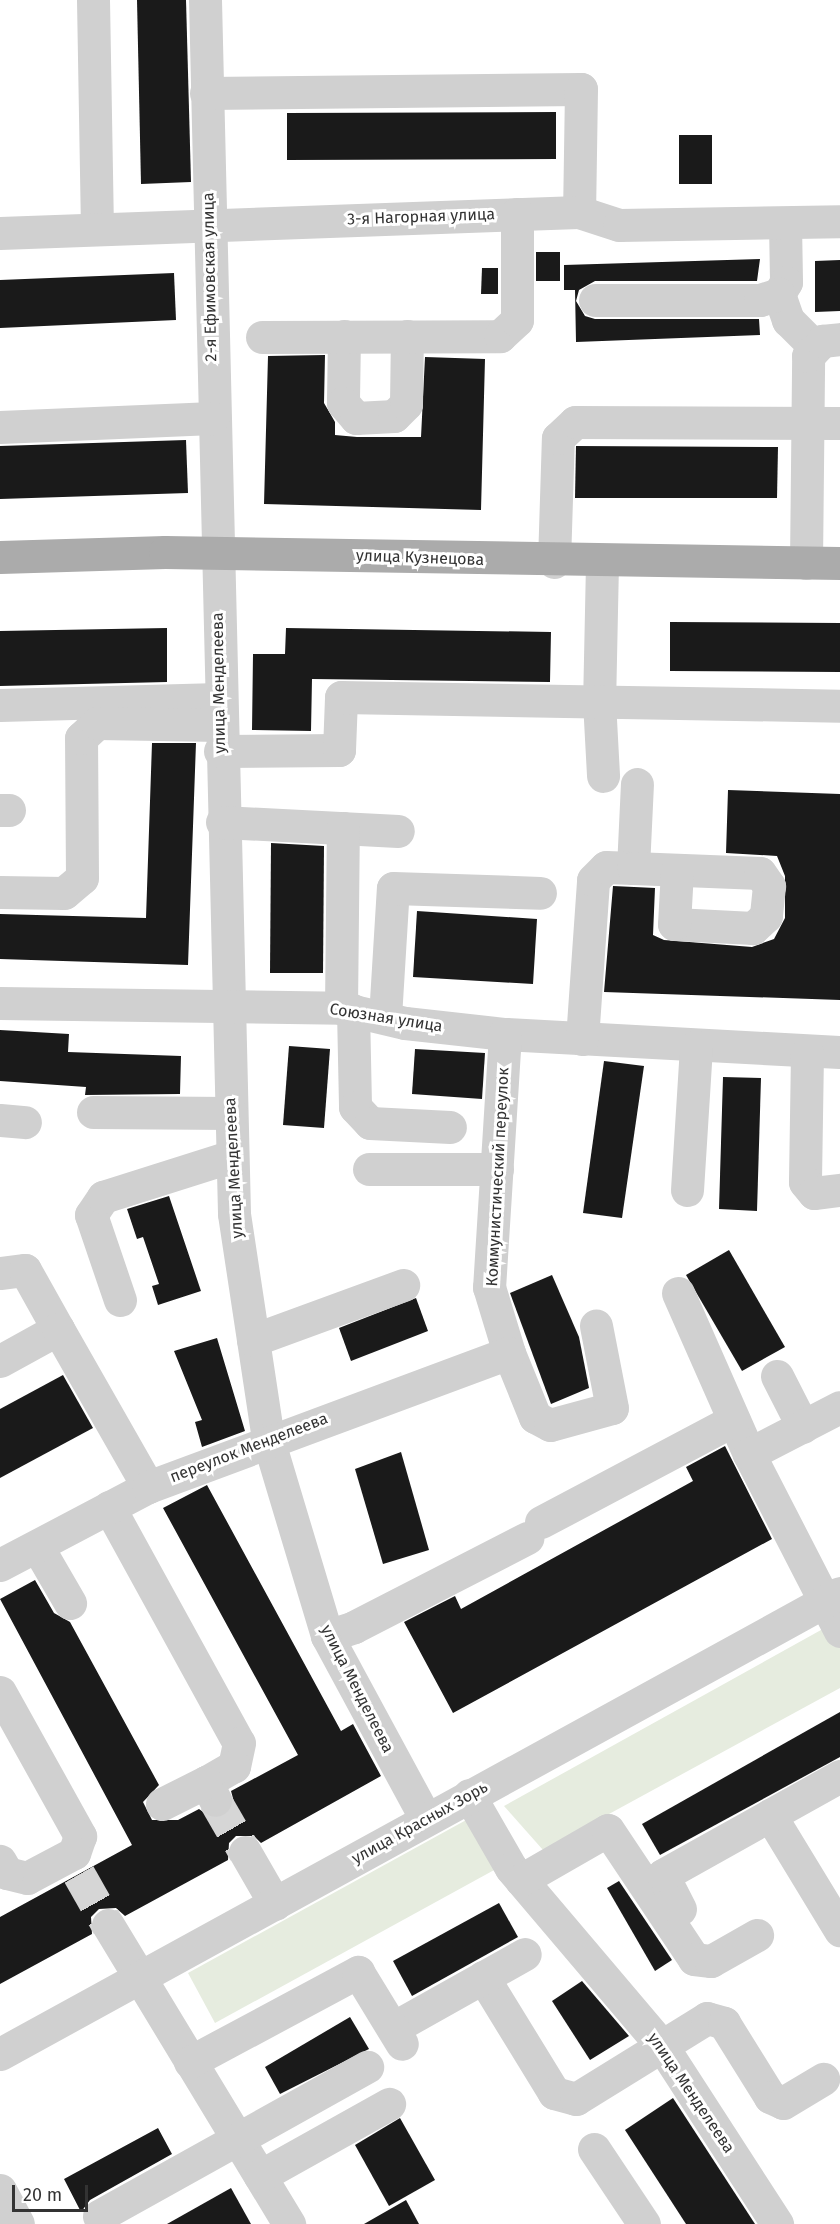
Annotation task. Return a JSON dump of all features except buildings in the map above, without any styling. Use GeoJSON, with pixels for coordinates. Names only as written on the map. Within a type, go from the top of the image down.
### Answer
{"type":"FeatureCollection","features":[{"type":"Feature","properties":{"kind":"main road","name":"улица Кузнецова"},"geometry":{"type":"LineString","coordinates":[[0,557],[215,554],[602,563],[840,563]]}},
{"type":"Feature","properties":{"kind":"street"},"geometry":{"type":"LineString","coordinates":[[93,0],[97,227]]}},
{"type":"Feature","properties":{"kind":"street","name":"2-я Ефимовская улица"},"geometry":{"type":"LineString","coordinates":[[205,0],[215,554]]}},
{"type":"Feature","properties":{"kind":"street"},"geometry":{"type":"LineString","coordinates":[[206,93],[581,90],[579,212]]}},
{"type":"Feature","properties":{"kind":"street","name":"3-я Нагорная улица"},"geometry":{"type":"LineString","coordinates":[[0,233],[97,227],[579,212],[619,225],[840,221]]}},
{"type":"Feature","properties":{"kind":"street"},"geometry":{"type":"LineString","coordinates":[[262,337],[500,336],[517,320],[517,214]]}},
{"type":"Feature","properties":{"kind":"street"},"geometry":{"type":"LineString","coordinates":[[595,300],[760,300],[779,294],[786,282],[785,222]]}},
{"type":"Feature","properties":{"kind":"street"},"geometry":{"type":"LineString","coordinates":[[779,294],[789,320],[827,342],[808,356],[824,423],[806,563]]}},
{"type":"Feature","properties":{"kind":"street"},"geometry":{"type":"LineString","coordinates":[[344,336],[344,403],[356,418],[394,416],[406,404],[407,336]]}},
{"type":"Feature","properties":{"kind":"street"},"geometry":{"type":"LineString","coordinates":[[0,428],[213,418]]}},
{"type":"Feature","properties":{"kind":"street"},"geometry":{"type":"LineString","coordinates":[[554,562],[558,438],[575,422],[824,423]]}},
{"type":"Feature","properties":{"kind":"street","name":"улица Менделеева"},"geometry":{"type":"LineString","coordinates":[[215,554],[234,1214],[268,1439],[327,1636],[426,1819]]}},
{"type":"Feature","properties":{"kind":"street"},"geometry":{"type":"LineString","coordinates":[[602,563],[599,701],[603,776]]}},
{"type":"Feature","properties":{"kind":"street"},"geometry":{"type":"LineString","coordinates":[[0,705],[220,725],[339,750],[341,697],[840,706]]}},
{"type":"Feature","properties":{"kind":"street"},"geometry":{"type":"LineString","coordinates":[[0,892],[64,893],[82,878],[81,738],[97,723],[220,725]]}},
{"type":"Feature","properties":{"kind":"street"},"geometry":{"type":"LineString","coordinates":[[633,868],[637,784]]}},
{"type":"Feature","properties":{"kind":"street"},"geometry":{"type":"LineString","coordinates":[[222,822],[399,831]]}},
{"type":"Feature","properties":{"kind":"street"},"geometry":{"type":"LineString","coordinates":[[343,828],[347,1009],[356,1107],[370,1123],[450,1127]]}},
{"type":"Feature","properties":{"kind":"street"},"geometry":{"type":"LineString","coordinates":[[582,1039],[593,880],[606,867],[677,870]]}},
{"type":"Feature","properties":{"kind":"street"},"geometry":{"type":"LineString","coordinates":[[385,1017],[393,888],[540,894]]}},
{"type":"Feature","properties":{"kind":"street","name":"Союзная улица"},"geometry":{"type":"LineString","coordinates":[[0,1003],[227,1005],[347,1009],[405,1023],[505,1034],[807,1053],[840,1053]]}},
{"type":"Feature","properties":{"kind":"street","name":"Коммунистический переулок"},"geometry":{"type":"LineString","coordinates":[[505,1034],[489,1287],[509,1353],[535,1417],[550,1425],[612,1408],[596,1326]]}},
{"type":"Feature","properties":{"kind":"street"},"geometry":{"type":"LineString","coordinates":[[687,1190],[696,1046]]}},
{"type":"Feature","properties":{"kind":"street"},"geometry":{"type":"LineString","coordinates":[[807,1053],[805,1182],[814,1193],[840,1190]]}},
{"type":"Feature","properties":{"kind":"street"},"geometry":{"type":"LineString","coordinates":[[93,1112],[231,1113]]}},
{"type":"Feature","properties":{"kind":"street"},"geometry":{"type":"LineString","coordinates":[[120,1300],[91,1215],[102,1197],[232,1156]]}},
{"type":"Feature","properties":{"kind":"street"},"geometry":{"type":"LineString","coordinates":[[369,1169],[497,1169]]}},
{"type":"Feature","properties":{"kind":"street"},"geometry":{"type":"LineString","coordinates":[[0,1273],[26,1270],[148,1487]]}},
{"type":"Feature","properties":{"kind":"street"},"geometry":{"type":"LineString","coordinates":[[253,1340],[403,1285]]}},
{"type":"Feature","properties":{"kind":"street"},"geometry":{"type":"LineString","coordinates":[[678,1293],[749,1454],[833,1597],[840,1631]]}},
{"type":"Feature","properties":{"kind":"street"},"geometry":{"type":"LineString","coordinates":[[0,1361],[58,1329]]}},
{"type":"Feature","properties":{"kind":"street","name":"переулок Менделеева"},"geometry":{"type":"LineString","coordinates":[[0,1565],[148,1487],[268,1439],[509,1353]]}},
{"type":"Feature","properties":{"kind":"street"},"geometry":{"type":"LineString","coordinates":[[777,1376],[803,1427]]}},
{"type":"Feature","properties":{"kind":"street"},"geometry":{"type":"LineString","coordinates":[[749,1454],[840,1407]]}},
{"type":"Feature","properties":{"kind":"street"},"geometry":{"type":"LineString","coordinates":[[327,1636],[354,1627],[734,1420]]}},
{"type":"Feature","properties":{"kind":"street"},"geometry":{"type":"LineString","coordinates":[[109,1507],[239,1743],[234,1766],[210,1791],[162,1804]]}},
{"type":"Feature","properties":{"kind":"street"},"geometry":{"type":"LineString","coordinates":[[37,1546],[70,1603]]}},
{"type":"Feature","properties":{"kind":"street","name":"улица Красных Зорь"},"geometry":{"type":"LineString","coordinates":[[0,2054],[833,1597]]}},
{"type":"Feature","properties":{"kind":"street"},"geometry":{"type":"LineString","coordinates":[[0,1692],[80,1836],[74,1853],[74,1865],[27,1878],[7,1873],[0,1861]]}},
{"type":"Feature","properties":{"kind":"street"},"geometry":{"type":"LineString","coordinates":[[680,1909],[663,1875],[840,1776]]}},
{"type":"Feature","properties":{"kind":"street","name":"улица Менделеева"},"geometry":{"type":"LineString","coordinates":[[469,1796],[521,1880],[662,2046],[777,2224]]}},
{"type":"Feature","properties":{"kind":"street"},"geometry":{"type":"LineString","coordinates":[[770,1815],[840,1929]]}},
{"type":"Feature","properties":{"kind":"street"},"geometry":{"type":"LineString","coordinates":[[521,1880],[608,1830],[694,1959],[711,1961],[757,1935]]}},
{"type":"Feature","properties":{"kind":"street"},"geometry":{"type":"LineString","coordinates":[[245,1852],[275,1904]]}},
{"type":"Feature","properties":{"kind":"street"},"geometry":{"type":"LineString","coordinates":[[108,1925],[289,2224]]}},
{"type":"Feature","properties":{"kind":"street"},"geometry":{"type":"LineString","coordinates":[[190,2062],[358,1972],[397,2036],[483,1977],[525,1954]]}},
{"type":"Feature","properties":{"kind":"street"},"geometry":{"type":"LineString","coordinates":[[483,1977],[554,2093],[576,2099],[707,2018],[724,2023],[770,2097],[783,2103],[823,2079]]}},
{"type":"Feature","properties":{"kind":"street"},"geometry":{"type":"LineString","coordinates":[[99,2216],[238,2142],[367,2067]]}},
{"type":"Feature","properties":{"kind":"street"},"geometry":{"type":"LineString","coordinates":[[260,2176],[389,2104]]}},
{"type":"Feature","properties":{"kind":"street"},"geometry":{"type":"LineString","coordinates":[[594,2149],[644,2224]]}},
{"type":"Feature","properties":{"kind":"street"},"geometry":{"type":"LineString","coordinates":[[1,2192],[18,2224]]}},
{"type":"Feature","properties":{"kind":"shaded area"},"geometry":{"type":"Polygon","coordinates":[[[830,1625],[840,1642],[840,1688],[543,1850],[504,1806],[830,1625]]]}},
{"type":"Feature","properties":{"kind":"shaded area"},"geometry":{"type":"Polygon","coordinates":[[[468,1819],[496,1869],[215,2023],[188,1973],[468,1819]]]}},
{"type":"Feature","properties":{"kind":"tunnel"},"geometry":{"type":"LineString","coordinates":[[215,1800],[245,1852]]}},
{"type":"Feature","properties":{"kind":"tunnel"},"geometry":{"type":"LineString","coordinates":[[79,1874],[108,1925]]}}]}
